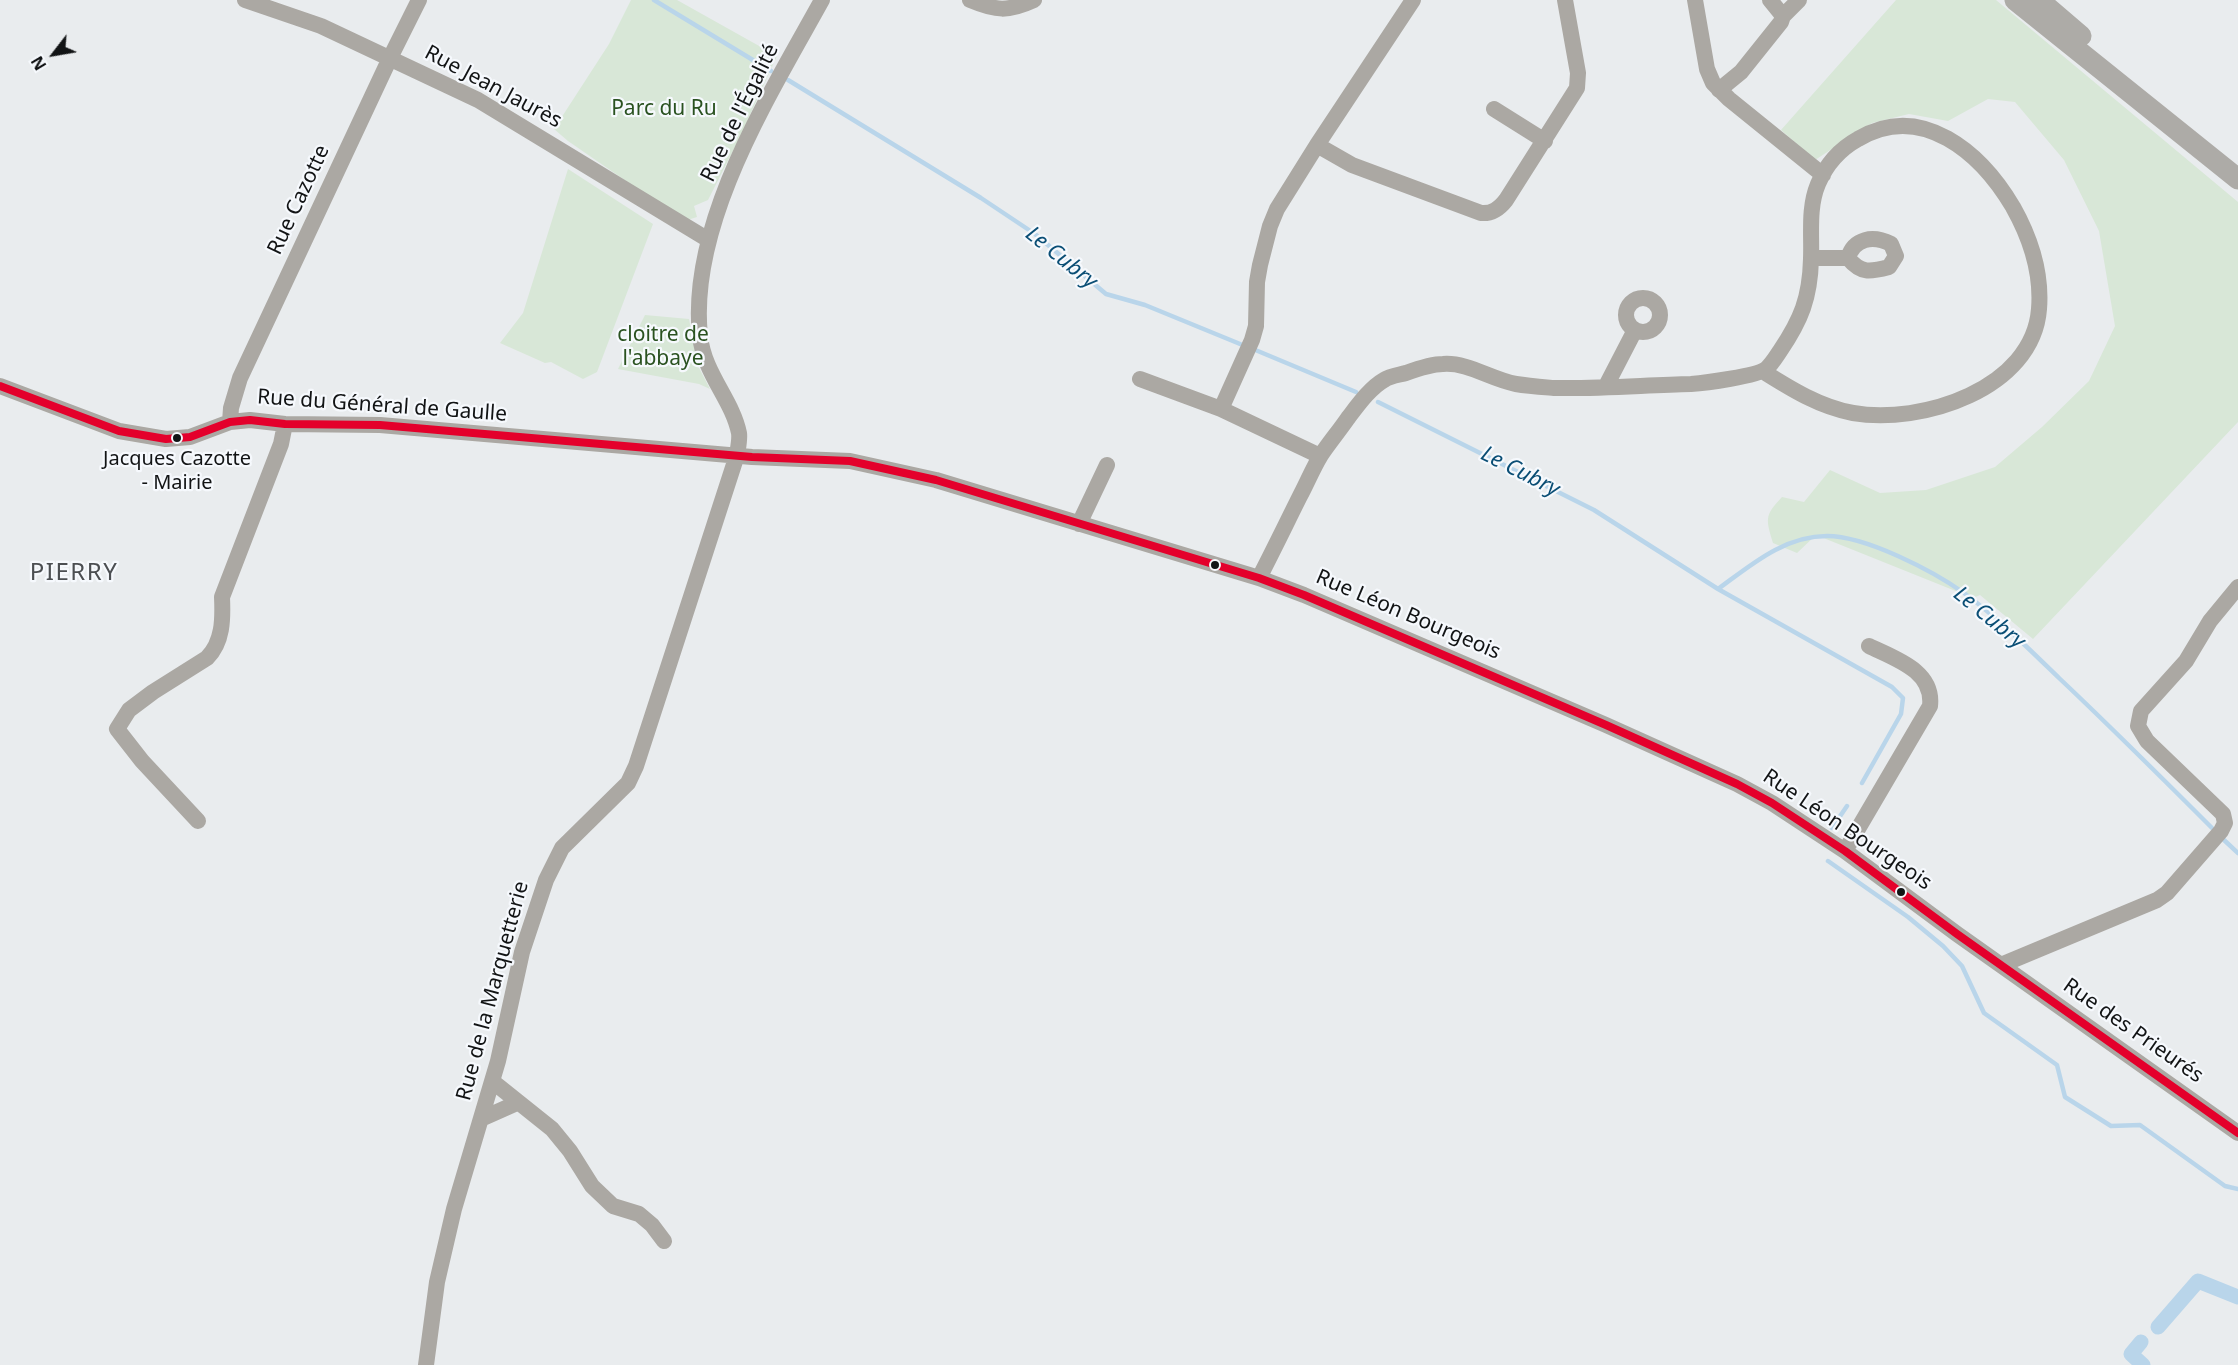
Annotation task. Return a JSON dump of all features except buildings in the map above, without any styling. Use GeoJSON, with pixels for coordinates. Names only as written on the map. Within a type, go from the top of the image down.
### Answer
{"type":"FeatureCollection","features":[{"type":"Feature","properties":{"kind":"main road"},"geometry":{"type":"LineString","coordinates":[[2015,0],[2238,179]]}},
{"type":"Feature","properties":{"kind":"main road"},"geometry":{"type":"LineString","coordinates":[[2039,0],[2238,172]]}},
{"type":"Feature","properties":{"kind":"street","name":"Rue Jean Jaurès"},"geometry":{"type":"LineString","coordinates":[[245,0],[321,26],[478,100],[708,239]]}},
{"type":"Feature","properties":{"kind":"street","name":"Rue Cazotte"},"geometry":{"type":"LineString","coordinates":[[230,422],[231,408],[240,378],[419,0]]}},
{"type":"Feature","properties":{"kind":"street","name":"Rue de l'Égalité"},"geometry":{"type":"LineString","coordinates":[[737,455],[740,435],[733,416],[710,373],[700,337],[700,276],[708,239],[739,156],[822,0]]}},
{"type":"Feature","properties":{"kind":"street"},"geometry":{"type":"LineString","coordinates":[[970,0],[991,9],[1016,9],[1034,0]]}},
{"type":"Feature","properties":{"kind":"street"},"geometry":{"type":"LineString","coordinates":[[1221,409],[1256,326],[1257,282],[1270,226],[1286,194],[1317,145],[1413,0]]}},
{"type":"Feature","properties":{"kind":"street"},"geometry":{"type":"LineString","coordinates":[[1317,145],[1352,165],[1488,214],[1500,207],[1506,200],[1574,95],[1578,83],[1566,0]]}},
{"type":"Feature","properties":{"kind":"street"},"geometry":{"type":"LineString","coordinates":[[1695,0],[1710,78],[1719,90],[1823,175]]}},
{"type":"Feature","properties":{"kind":"street"},"geometry":{"type":"LineString","coordinates":[[1770,0],[1783,16]]}},
{"type":"Feature","properties":{"kind":"street"},"geometry":{"type":"LineString","coordinates":[[1719,90],[1741,72],[1781,22],[1783,16],[1799,0]]}},
{"type":"Feature","properties":{"kind":"street"},"geometry":{"type":"LineString","coordinates":[[1494,109],[1545,141]]}},
{"type":"Feature","properties":{"kind":"street"},"geometry":{"type":"LineString","coordinates":[[1259,578],[1320,456],[1360,402],[1384,380],[1416,369],[1446,363],[1514,384],[1554,388],[1702,383],[1764,372],[1822,404],[1845,411],[1881,416],[1921,412],[1968,396],[2018,360],[2036,330],[2040,300],[2035,257],[2028,237],[1998,184],[1957,143],[1926,128],[1910,126],[1880,129],[1852,142],[1838,155],[1823,175],[1814,195],[1810,279],[1803,315],[1764,372]]}},
{"type":"Feature","properties":{"kind":"street"},"geometry":{"type":"LineString","coordinates":[[1811,258],[1848,258]]}},
{"type":"Feature","properties":{"kind":"street"},"geometry":{"type":"LineString","coordinates":[[1606,386],[1635,330]]}},
{"type":"Feature","properties":{"kind":"street"},"geometry":{"type":"LineString","coordinates":[[1140,379],[1221,409],[1320,456]]}},
{"type":"Feature","properties":{"kind":"street","name":"Rue du Général de Gaulle"},"geometry":{"type":"LineString","coordinates":[[0,386],[119,430],[166,439],[190,437],[230,422],[250,420],[285,424],[380,425],[737,455]]}},
{"type":"Feature","properties":{"kind":"street"},"geometry":{"type":"LineString","coordinates":[[198,820],[142,761],[117,729],[129,710],[214,651],[223,622],[222,597],[281,444],[285,424]]}},
{"type":"Feature","properties":{"kind":"street","name":"Rue Léon Bourgeois"},"geometry":{"type":"LineString","coordinates":[[737,455],[850,461],[894,470],[936,480],[1259,578],[1737,784],[1772,803],[1845,851],[2001,965]]}},
{"type":"Feature","properties":{"kind":"street","name":"Rue de la Marquetterie"},"geometry":{"type":"LineString","coordinates":[[426,1365],[437,1282],[454,1209],[492,1081],[522,952],[546,880],[562,848],[627,783],[636,766],[737,455]]}},
{"type":"Feature","properties":{"kind":"street"},"geometry":{"type":"LineString","coordinates":[[1079,524],[1107,465]]}},
{"type":"Feature","properties":{"kind":"street"},"geometry":{"type":"LineString","coordinates":[[2001,965],[2143,907],[2167,893],[2215,839],[2225,823],[2223,814],[2147,741],[2138,726],[2141,711],[2192,652],[2210,621],[2238,586]]}},
{"type":"Feature","properties":{"kind":"street"},"geometry":{"type":"LineString","coordinates":[[1845,851],[1930,706],[1931,694],[1921,675],[1906,664],[1869,646]]}},
{"type":"Feature","properties":{"kind":"street","name":"Rue des Prieurés"},"geometry":{"type":"LineString","coordinates":[[2001,965],[2238,1133]]}},
{"type":"Feature","properties":{"kind":"street"},"geometry":{"type":"LineString","coordinates":[[492,1081],[552,1129],[570,1151],[592,1186],[613,1206],[639,1214],[664,1240]]}},
{"type":"Feature","properties":{"kind":"street"},"geometry":{"type":"LineString","coordinates":[[481,1119],[517,1103]]}},
{"type":"Feature","properties":{"kind":"green space","name":"Parc du Ru"},"geometry":{"type":"Polygon","coordinates":[[[631,0],[677,0],[777,56],[708,200],[694,206],[697,217],[684,221],[554,129],[609,44],[631,0]]]}},
{"type":"Feature","properties":{"kind":"green space"},"geometry":{"type":"Polygon","coordinates":[[[1896,0],[1996,0],[2238,202],[2238,422],[2033,639],[1980,595],[1973,598],[1816,535],[1797,553],[1773,543],[1769,528],[1769,514],[1782,497],[1804,502],[1830,470],[1880,493],[1926,490],[1995,467],[2042,427],[2089,381],[2115,326],[2099,231],[2064,160],[2015,102],[1988,99],[1948,121],[1909,114],[1872,123],[1815,160],[1781,130],[1896,0]]]}},
{"type":"Feature","properties":{"kind":"green space"},"geometry":{"type":"Polygon","coordinates":[[[568,169],[653,224],[597,372],[583,379],[551,362],[545,363],[500,343],[523,313],[568,169]]]}},
{"type":"Feature","properties":{"kind":"green space","name":"cloitre de l'abbaye"},"geometry":{"type":"Polygon","coordinates":[[[645,315],[689,319],[698,366],[710,389],[699,384],[618,369],[645,315]]]}},
{"type":"Feature","properties":{"kind":"waterway","name":"Le Cubry"},"geometry":{"type":"LineString","coordinates":[[654,0],[771,71]]}},
{"type":"Feature","properties":{"kind":"waterway","name":"Le Cubry"},"geometry":{"type":"LineString","coordinates":[[788,80],[981,198],[1035,234],[1106,294],[1145,305],[1245,346]]}},
{"type":"Feature","properties":{"kind":"waterway","name":"Le Cubry"},"geometry":{"type":"LineString","coordinates":[[1253,349],[1356,392]]}},
{"type":"Feature","properties":{"kind":"waterway","name":"Le Cubry"},"geometry":{"type":"LineString","coordinates":[[1378,402],[1594,510],[1718,589],[1892,687],[1903,698],[1901,714],[1862,783]]}},
{"type":"Feature","properties":{"kind":"waterway","name":"Le Cubry"},"geometry":{"type":"LineString","coordinates":[[1718,589],[1782,546],[1811,537],[1827,536],[1860,542],[1917,565],[1964,593],[2001,623],[2212,828]]}},
{"type":"Feature","properties":{"kind":"waterway","name":"Le Cubry"},"geometry":{"type":"LineString","coordinates":[[1832,828],[1847,806]]}},
{"type":"Feature","properties":{"kind":"waterway","name":"Le Cubry"},"geometry":{"type":"LineString","coordinates":[[2224,840],[2238,853]]}},
{"type":"Feature","properties":{"kind":"waterway","name":"Le Cubry"},"geometry":{"type":"LineString","coordinates":[[1828,861],[1908,917],[1943,946],[1962,966],[1984,1013],[2057,1065],[2065,1097],[2111,1126],[2140,1125],[2225,1186],[2238,1189]]}},
{"type":"Feature","properties":{"kind":"waterway"},"geometry":{"type":"LineString","coordinates":[[2158,1327],[2198,1281],[2238,1297]]}},
{"type":"Feature","properties":{"kind":"waterway"},"geometry":{"type":"LineString","coordinates":[[2141,1342],[2131,1354],[2143,1365]]}},
{"type":"Feature","properties":{"kind":"transit line"},"geometry":{"type":"LineString","coordinates":[[0,386],[119,431],[166,439],[190,437],[230,422],[250,420],[285,424],[380,425],[752,457],[850,461],[936,480],[1259,578],[1304,595],[1606,725],[1737,784],[1772,803],[1845,851],[1957,934],[2238,1133]]}},
{"type":"Feature","properties":{"kind":"place","name":"Jacques Cazotte - Mairie"},"geometry":{"type":"Point","coordinates":[177,438]}},
{"type":"Feature","properties":{"kind":"district","name":"PIERRY"},"geometry":{"type":"Point","coordinates":[74,573]}}]}
